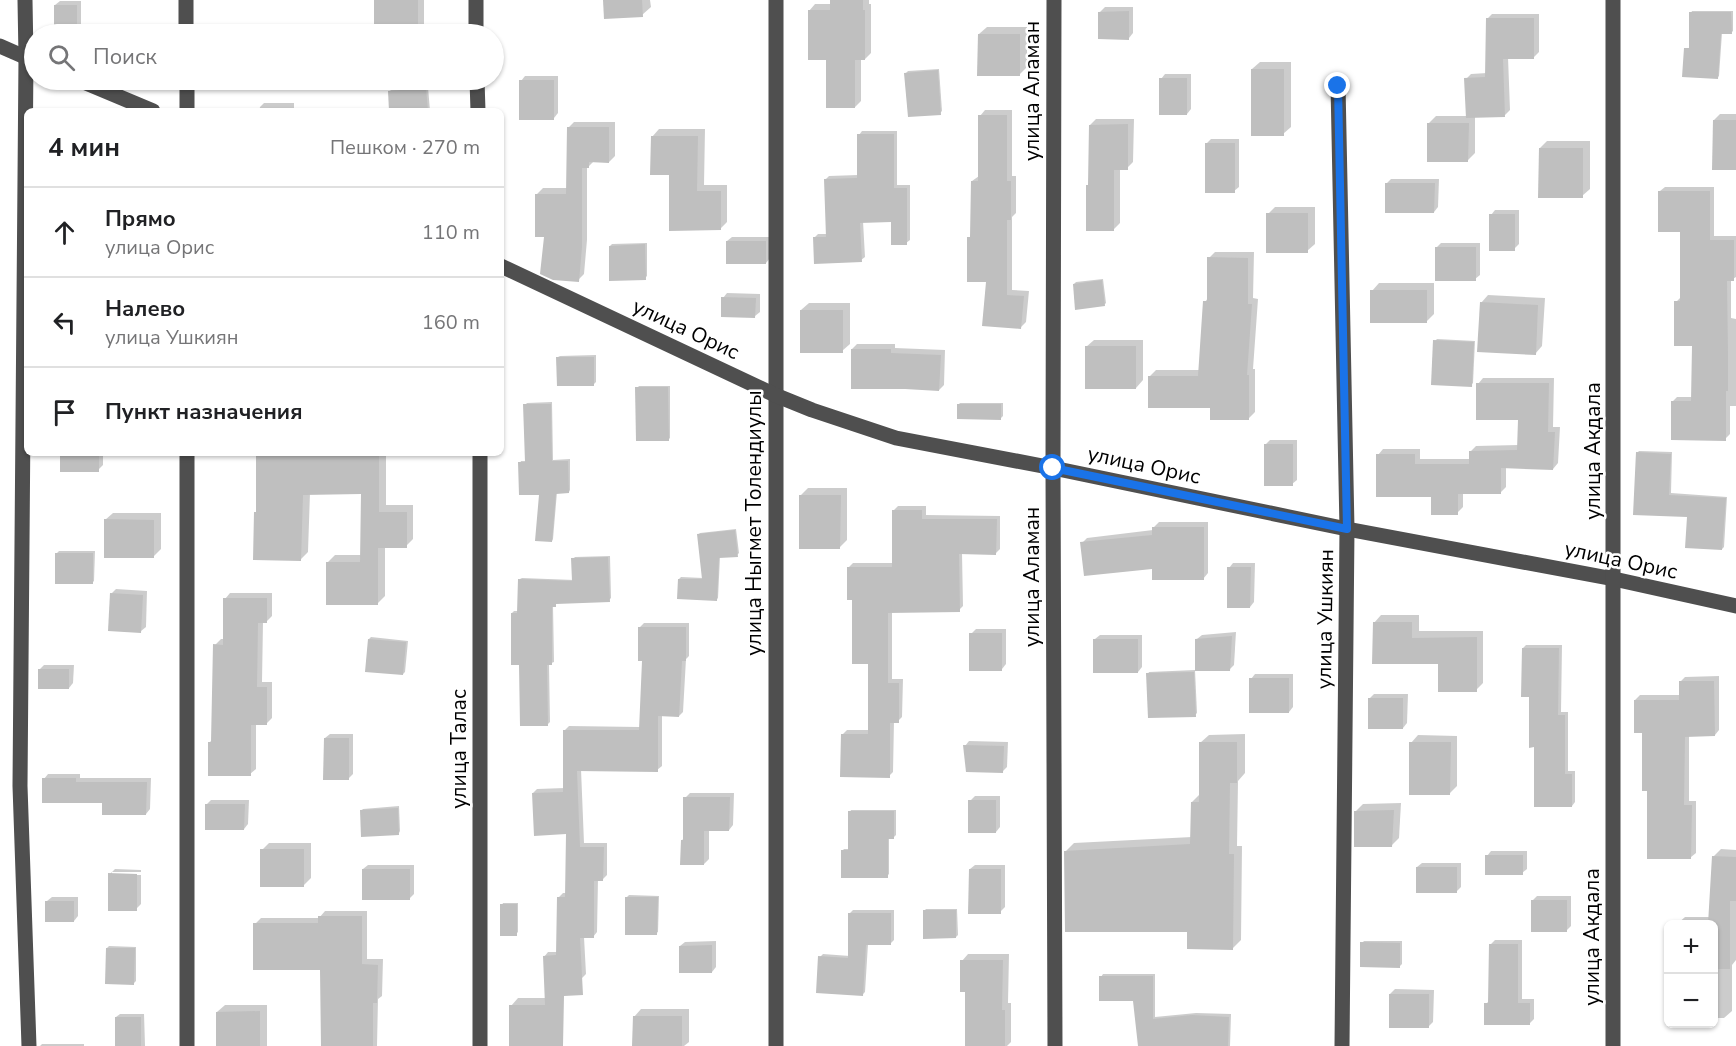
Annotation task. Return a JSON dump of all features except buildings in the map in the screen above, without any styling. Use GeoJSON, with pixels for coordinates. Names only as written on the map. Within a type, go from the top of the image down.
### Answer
{"type":"FeatureCollection","features":[{"type":"Feature","properties":{"kind":"street"},"geometry":{"type":"LineString","coordinates":[[25,0],[27,24]]}},
{"type":"Feature","properties":{"kind":"street"},"geometry":{"type":"LineString","coordinates":[[186,0],[186,24]]}},
{"type":"Feature","properties":{"kind":"street"},"geometry":{"type":"LineString","coordinates":[[476,0],[476,24]]}},
{"type":"Feature","properties":{"kind":"street","name":"улица Ныгмет Толендиулы"},"geometry":{"type":"LineString","coordinates":[[776,0],[776,1046]]}},
{"type":"Feature","properties":{"kind":"street","name":"улица Аламан"},"geometry":{"type":"LineString","coordinates":[[1054,0],[1055,1046]]}},
{"type":"Feature","properties":{"kind":"street","name":"улица Акдала"},"geometry":{"type":"LineString","coordinates":[[1613,0],[1613,1046]]}},
{"type":"Feature","properties":{"kind":"street"},"geometry":{"type":"LineString","coordinates":[[0,46],[24,56]]}},
{"type":"Feature","properties":{"kind":"street","name":"улица Ушкиян"},"geometry":{"type":"LineString","coordinates":[[1338,86],[1347,529],[1342,1046]]}},
{"type":"Feature","properties":{"kind":"street"},"geometry":{"type":"LineString","coordinates":[[29,108],[30,90]]}},
{"type":"Feature","properties":{"kind":"street"},"geometry":{"type":"LineString","coordinates":[[103,90],[146,108]]}},
{"type":"Feature","properties":{"kind":"street"},"geometry":{"type":"LineString","coordinates":[[187,90],[187,108]]}},
{"type":"Feature","properties":{"kind":"street"},"geometry":{"type":"LineString","coordinates":[[477,90],[478,108]]}},
{"type":"Feature","properties":{"kind":"street","name":"улица Орис"},"geometry":{"type":"LineString","coordinates":[[504,267],[775,394],[812,410],[896,438],[1347,529],[1614,579],[1736,606]]}},
{"type":"Feature","properties":{"kind":"street"},"geometry":{"type":"LineString","coordinates":[[25,456],[20,786],[29,1046]]}},
{"type":"Feature","properties":{"kind":"street"},"geometry":{"type":"LineString","coordinates":[[187,456],[187,1046]]}},
{"type":"Feature","properties":{"kind":"street","name":"улица Талас"},"geometry":{"type":"LineString","coordinates":[[480,456],[480,1046]]}},
{"type":"Feature","properties":{"kind":"route"},"geometry":{"type":"LineString","coordinates":[[1053,468],[1347,529],[1338,86]]}}]}
